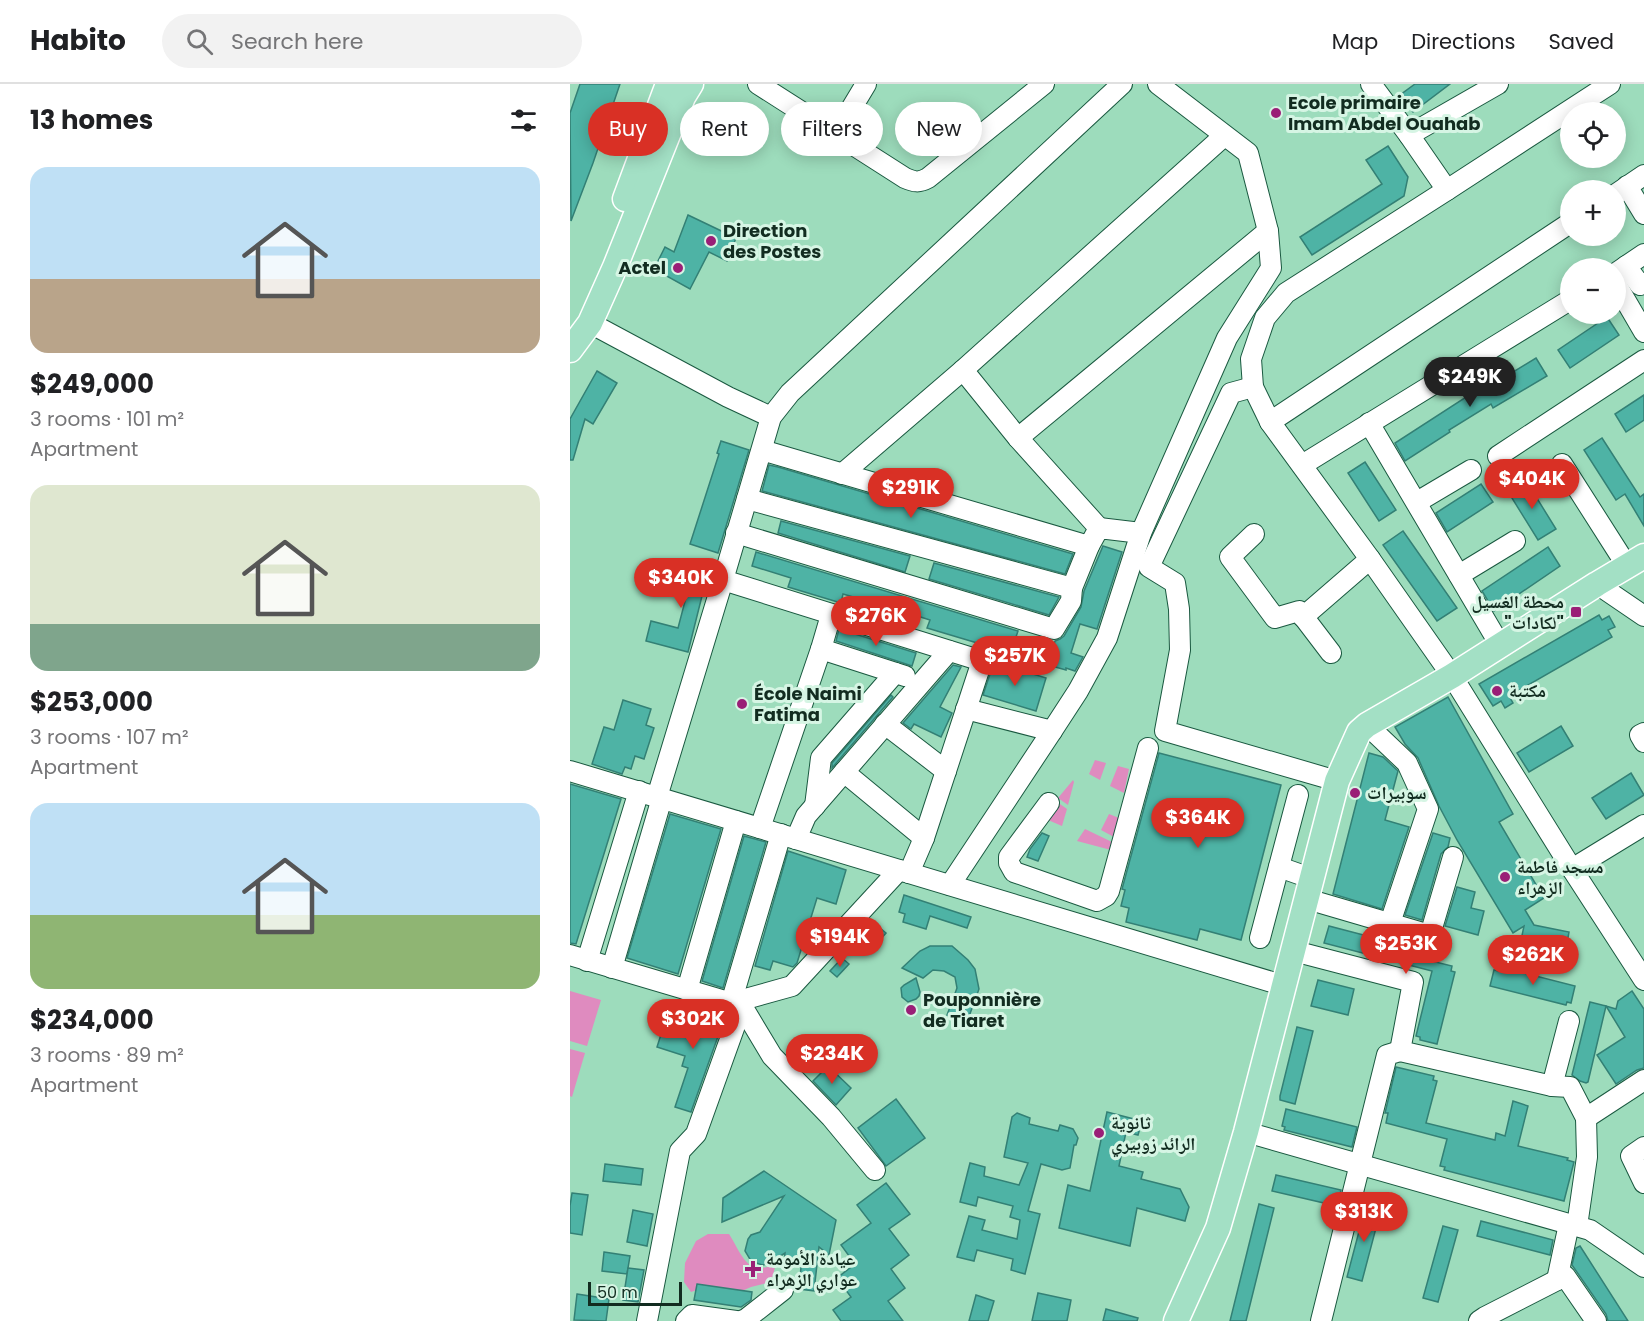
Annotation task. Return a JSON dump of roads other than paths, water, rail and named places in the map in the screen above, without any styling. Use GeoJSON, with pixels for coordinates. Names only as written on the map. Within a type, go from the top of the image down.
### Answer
{"type":"FeatureCollection","features":[{"type":"Feature","properties":{"kind":"main road"},"geometry":{"type":"LineString","coordinates":[[571,347],[578,319],[668,84]]}},
{"type":"Feature","properties":{"kind":"main road"},"geometry":{"type":"LineString","coordinates":[[571,347],[590,323],[615,267],[683,97],[691,84]]}},
{"type":"Feature","properties":{"kind":"main road"},"geometry":{"type":"LineString","coordinates":[[1176,1321],[1218,1228],[1285,986],[1337,781],[1359,732],[1636,561]]}},
{"type":"Feature","properties":{"kind":"street"},"geometry":{"type":"LineString","coordinates":[[758,84],[786,102]]}},
{"type":"Feature","properties":{"kind":"street"},"geometry":{"type":"LineString","coordinates":[[855,102],[865,84]]}},
{"type":"Feature","properties":{"kind":"street"},"geometry":{"type":"LineString","coordinates":[[870,156],[904,178],[915,182],[922,181],[1044,84]]}},
{"type":"Feature","properties":{"kind":"street"},"geometry":{"type":"LineString","coordinates":[[612,968],[653,796],[723,580],[771,417],[790,393],[1122,84]]}},
{"type":"Feature","properties":{"kind":"street"},"geometry":{"type":"LineString","coordinates":[[950,885],[1078,691],[1107,638],[1141,533],[1227,338],[1271,268],[1268,231],[1248,153],[1158,84]]}},
{"type":"Feature","properties":{"kind":"street"},"geometry":{"type":"LineString","coordinates":[[1371,84],[1447,190]]}},
{"type":"Feature","properties":{"kind":"street"},"geometry":{"type":"LineString","coordinates":[[1409,135],[1498,84]]}},
{"type":"Feature","properties":{"kind":"street"},"geometry":{"type":"LineString","coordinates":[[1610,84],[1286,293],[1265,318],[1251,359],[1253,387],[1270,422],[1452,676],[1644,980]]}},
{"type":"Feature","properties":{"kind":"street"},"geometry":{"type":"LineString","coordinates":[[842,474],[963,370],[1224,136]]}},
{"type":"Feature","properties":{"kind":"street"},"geometry":{"type":"LineString","coordinates":[[1626,187],[1644,175]]}},
{"type":"Feature","properties":{"kind":"street"},"geometry":{"type":"LineString","coordinates":[[1626,195],[1644,214]]}},
{"type":"Feature","properties":{"kind":"street"},"geometry":{"type":"LineString","coordinates":[[1270,422],[1560,230]]}},
{"type":"Feature","properties":{"kind":"street"},"geometry":{"type":"LineString","coordinates":[[1018,438],[1268,231]]}},
{"type":"Feature","properties":{"kind":"street"},"geometry":{"type":"LineString","coordinates":[[1626,266],[1644,254]]}},
{"type":"Feature","properties":{"kind":"street"},"geometry":{"type":"LineString","coordinates":[[1626,273],[1641,285],[1644,283]]}},
{"type":"Feature","properties":{"kind":"street"},"geometry":{"type":"LineString","coordinates":[[1626,301],[1644,332]]}},
{"type":"Feature","properties":{"kind":"street"},"geometry":{"type":"LineString","coordinates":[[1302,465],[1560,306]]}},
{"type":"Feature","properties":{"kind":"street"},"geometry":{"type":"LineString","coordinates":[[590,323],[728,397],[771,417]]}},
{"type":"Feature","properties":{"kind":"street"},"geometry":{"type":"LineString","coordinates":[[1498,456],[1644,360]]}},
{"type":"Feature","properties":{"kind":"street"},"geometry":{"type":"LineString","coordinates":[[963,370],[1018,438],[1099,528],[1141,533]]}},
{"type":"Feature","properties":{"kind":"street"},"geometry":{"type":"LineString","coordinates":[[1253,387],[1231,393],[1149,567],[1174,583],[1179,609],[1180,650],[1166,731],[1337,781]]}},
{"type":"Feature","properties":{"kind":"street"},"geometry":{"type":"LineString","coordinates":[[1369,423],[1500,645]]}},
{"type":"Feature","properties":{"kind":"street"},"geometry":{"type":"LineString","coordinates":[[762,450],[1089,546]]}},
{"type":"Feature","properties":{"kind":"street"},"geometry":{"type":"LineString","coordinates":[[1562,464],[1636,561]]}},
{"type":"Feature","properties":{"kind":"street"},"geometry":{"type":"LineString","coordinates":[[1416,502],[1471,470]]}},
{"type":"Feature","properties":{"kind":"street"},"geometry":{"type":"LineString","coordinates":[[747,498],[1072,588]]}},
{"type":"Feature","properties":{"kind":"street"},"geometry":{"type":"LineString","coordinates":[[736,532],[1054,629],[1071,601],[1072,588],[1099,528]]}},
{"type":"Feature","properties":{"kind":"street"},"geometry":{"type":"LineString","coordinates":[[1254,534],[1230,557],[1275,618],[1299,611],[1331,653]]}},
{"type":"Feature","properties":{"kind":"street"},"geometry":{"type":"LineString","coordinates":[[1459,575],[1515,541]]}},
{"type":"Feature","properties":{"kind":"street"},"geometry":{"type":"LineString","coordinates":[[1304,617],[1370,560]]}},
{"type":"Feature","properties":{"kind":"street"},"geometry":{"type":"LineString","coordinates":[[653,796],[579,958],[737,1004],[792,986],[904,871],[924,838],[982,661],[723,580]]}},
{"type":"Feature","properties":{"kind":"street"},"geometry":{"type":"LineString","coordinates":[[1597,584],[1644,616]]}},
{"type":"Feature","properties":{"kind":"street"},"geometry":{"type":"LineString","coordinates":[[760,828],[831,615]]}},
{"type":"Feature","properties":{"kind":"street"},"geometry":{"type":"LineString","coordinates":[[821,649],[921,682]]}},
{"type":"Feature","properties":{"kind":"street"},"geometry":{"type":"LineString","coordinates":[[647,1321],[680,1151],[696,1134],[789,837],[949,651]]}},
{"type":"Feature","properties":{"kind":"street"},"geometry":{"type":"LineString","coordinates":[[815,806],[820,758],[895,673]]}},
{"type":"Feature","properties":{"kind":"street"},"geometry":{"type":"LineString","coordinates":[[966,709],[1052,731]]}},
{"type":"Feature","properties":{"kind":"street"},"geometry":{"type":"LineString","coordinates":[[885,724],[946,771]]}},
{"type":"Feature","properties":{"kind":"street"},"geometry":{"type":"LineString","coordinates":[[1367,725],[1407,763],[1428,809],[1390,923]]}},
{"type":"Feature","properties":{"kind":"street"},"geometry":{"type":"LineString","coordinates":[[1644,733],[1640,735],[1644,742]]}},
{"type":"Feature","properties":{"kind":"street"},"geometry":{"type":"LineString","coordinates":[[1089,927],[1097,901],[1106,896],[1109,891],[1148,748]]}},
{"type":"Feature","properties":{"kind":"street"},"geometry":{"type":"LineString","coordinates":[[570,771],[1285,986]]}},
{"type":"Feature","properties":{"kind":"street"},"geometry":{"type":"LineString","coordinates":[[844,772],[924,838]]}},
{"type":"Feature","properties":{"kind":"street"},"geometry":{"type":"LineString","coordinates":[[1260,938],[1298,795]]}},
{"type":"Feature","properties":{"kind":"street"},"geometry":{"type":"LineString","coordinates":[[1049,803],[1009,857],[1011,868],[1014,872],[1097,901]]}},
{"type":"Feature","properties":{"kind":"street"},"geometry":{"type":"LineString","coordinates":[[687,990],[736,821]]}},
{"type":"Feature","properties":{"kind":"street"},"geometry":{"type":"LineString","coordinates":[[1572,869],[1642,831]]}},
{"type":"Feature","properties":{"kind":"street"},"geometry":{"type":"LineString","coordinates":[[1279,867],[1310,889],[1390,923],[1430,935],[1454,857]]}},
{"type":"Feature","properties":{"kind":"street"},"geometry":{"type":"LineString","coordinates":[[1294,951],[1413,982],[1400,1052]]}},
{"type":"Feature","properties":{"kind":"street"},"geometry":{"type":"LineString","coordinates":[[737,1004],[772,1056],[831,1117],[875,1170]]}},
{"type":"Feature","properties":{"kind":"street"},"geometry":{"type":"LineString","coordinates":[[1552,1086],[1569,1021]]}},
{"type":"Feature","properties":{"kind":"street"},"geometry":{"type":"LineString","coordinates":[[1321,1321],[1387,1056],[1400,1052],[1570,1088],[1586,1118],[1587,1157],[1573,1225],[1557,1280]]}},
{"type":"Feature","properties":{"kind":"street"},"geometry":{"type":"LineString","coordinates":[[1586,1118],[1644,1080]]}},
{"type":"Feature","properties":{"kind":"street"},"geometry":{"type":"LineString","coordinates":[[1246,1132],[1590,1230],[1644,1268]]}},
{"type":"Feature","properties":{"kind":"street"},"geometry":{"type":"LineString","coordinates":[[1644,1147],[1631,1156],[1644,1183]]}},
{"type":"Feature","properties":{"kind":"street"},"geometry":{"type":"LineString","coordinates":[[1479,1321],[1565,1276],[1596,1321]]}},
{"type":"Feature","properties":{"kind":"street"},"geometry":{"type":"LineString","coordinates":[[741,1321],[783,1290]]}},
{"type":"Feature","properties":{"kind":"street"},"geometry":{"type":"LineString","coordinates":[[686,1321],[692,1315],[736,1321]]}},
{"type":"Feature","properties":{"kind":"place","name":"Ecole primaire Imam Abdel Ouahab"},"geometry":{"type":"Point","coordinates":[1276,113]}},
{"type":"Feature","properties":{"kind":"place","name":"Direction des Postes"},"geometry":{"type":"Point","coordinates":[711,241]}},
{"type":"Feature","properties":{"kind":"place","name":"Actel"},"geometry":{"type":"Point","coordinates":[678,268]}},
{"type":"Feature","properties":{"kind":"place","name":"محطة الغسيل \"لكادات\""},"geometry":{"type":"Point","coordinates":[1576,612]}},
{"type":"Feature","properties":{"kind":"place","name":"مكتبة"},"geometry":{"type":"Point","coordinates":[1497,691]}},
{"type":"Feature","properties":{"kind":"place","name":"École Naimi Fatima"},"geometry":{"type":"Point","coordinates":[742,704]}},
{"type":"Feature","properties":{"kind":"place","name":"سوبيرات"},"geometry":{"type":"Point","coordinates":[1355,793]}},
{"type":"Feature","properties":{"kind":"place","name":"مسجد فاطمة الزهراء"},"geometry":{"type":"Point","coordinates":[1505,877]}},
{"type":"Feature","properties":{"kind":"place","name":"Pouponnière de Tiaret"},"geometry":{"type":"Point","coordinates":[911,1010]}},
{"type":"Feature","properties":{"kind":"place","name":"ثانوية الرائد زوبيري"},"geometry":{"type":"Point","coordinates":[1099,1133]}},
{"type":"Feature","properties":{"kind":"place","name":"عيادة الأمومة عواري الزهراء"},"geometry":{"type":"Point","coordinates":[753,1269]}}]}
